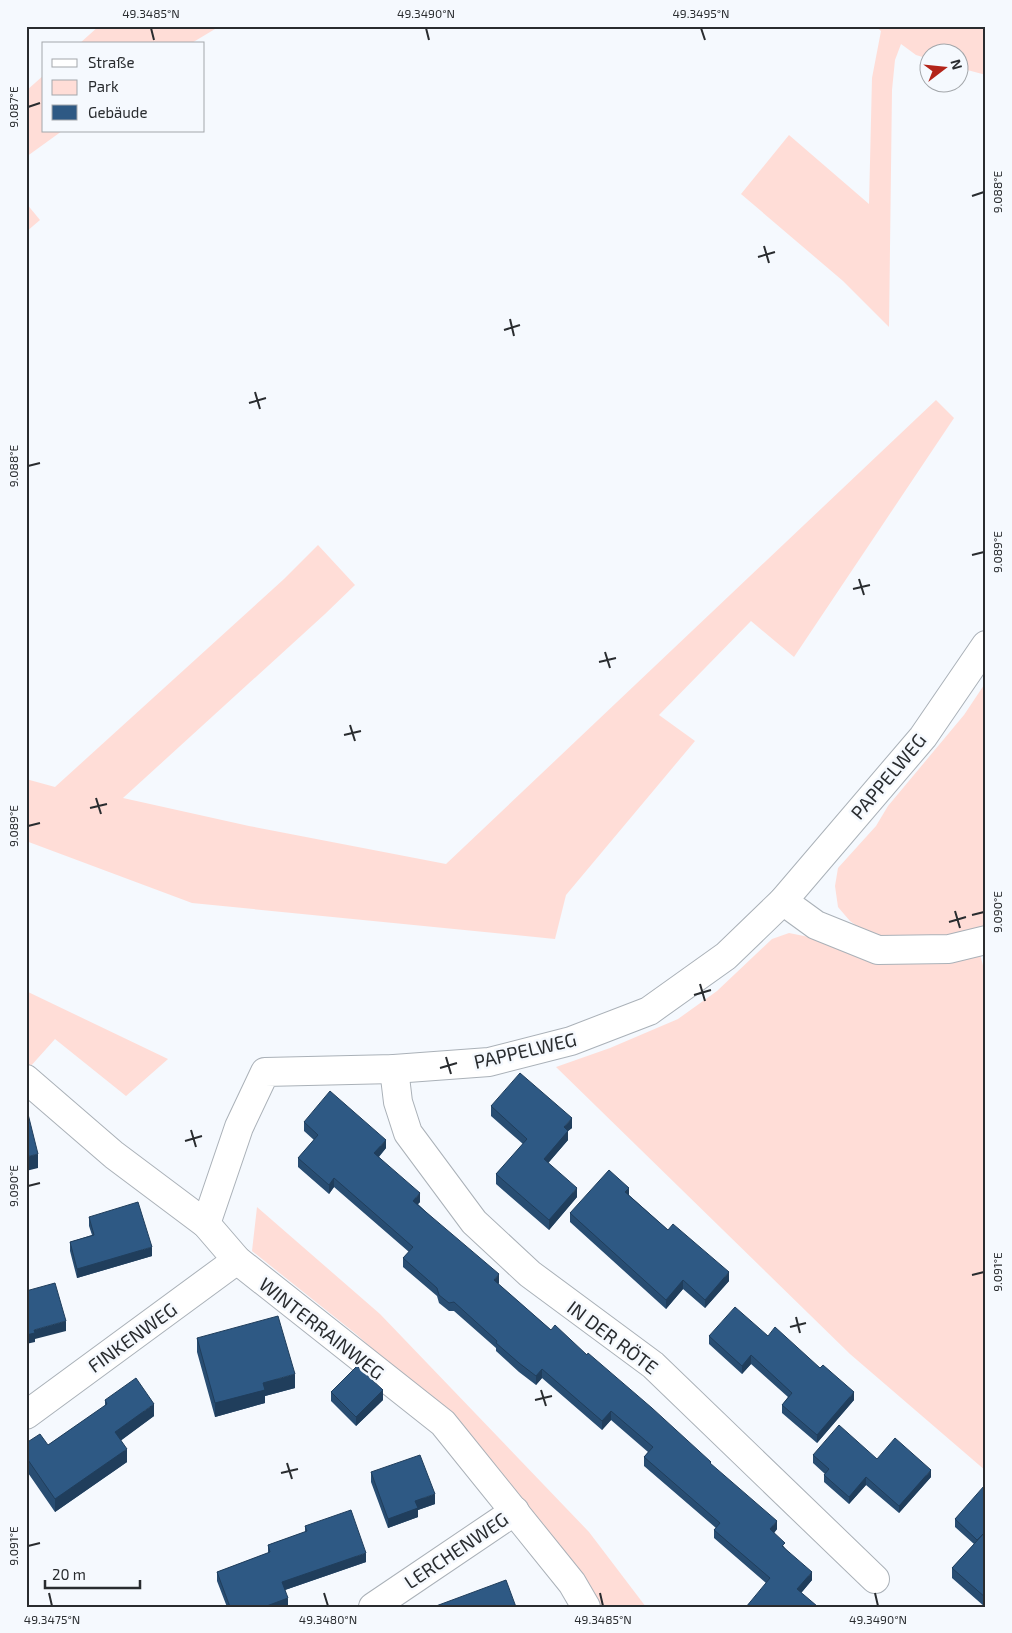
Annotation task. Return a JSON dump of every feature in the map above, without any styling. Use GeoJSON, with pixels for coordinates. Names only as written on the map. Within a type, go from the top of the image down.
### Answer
{"type":"FeatureCollection","features":[{"type":"Feature","properties":{"kind":"street","name":"PAPPELWEG"},"geometry":{"type":"LineString","coordinates":[[206,1224],[239,1127],[265,1072],[394,1069],[489,1062],[571,1041],[649,1011],[726,956],[783,901],[923,736],[986,645]]}},
{"type":"Feature","properties":{"kind":"street"},"geometry":{"type":"LineString","coordinates":[[783,901],[816,925],[878,950],[949,949],[986,940]]}},
{"type":"Feature","properties":{"kind":"street","name":"IN DER RÖTE"},"geometry":{"type":"LineString","coordinates":[[394,1069],[398,1102],[408,1133],[474,1222],[530,1274],[653,1366],[875,1579]]}},
{"type":"Feature","properties":{"kind":"street","name":"WINTERRAINWEG"},"geometry":{"type":"LineString","coordinates":[[26,1079],[114,1155],[206,1224],[237,1260],[443,1423],[572,1583],[586,1607]]}},
{"type":"Feature","properties":{"kind":"street","name":"FINKENWEG"},"geometry":{"type":"LineString","coordinates":[[26,1415],[237,1260]]}},
{"type":"Feature","properties":{"kind":"street","name":"LERCHENWEG"},"geometry":{"type":"LineString","coordinates":[[373,1607],[515,1511]]}},
{"type":"Feature","properties":{"kind":"green space"},"geometry":{"type":"Polygon","coordinates":[[[99,26],[220,26],[193,42],[81,42],[99,26]]]}},
{"type":"Feature","properties":{"kind":"green space"},"geometry":{"type":"Polygon","coordinates":[[[875,26],[986,26],[986,75],[970,71],[970,42],[920,42],[920,56],[901,44],[895,60],[892,90],[889,327],[843,281],[741,194],[789,135],[869,204],[872,78],[881,31],[875,26]]]}},
{"type":"Feature","properties":{"kind":"green space"},"geometry":{"type":"Polygon","coordinates":[[[42,77],[42,132],[61,132],[26,157],[26,91],[42,77]]]}},
{"type":"Feature","properties":{"kind":"green space"},"geometry":{"type":"Polygon","coordinates":[[[26,203],[40,220],[26,232],[26,203]]]}},
{"type":"Feature","properties":{"kind":"green space"},"geometry":{"type":"Polygon","coordinates":[[[936,400],[954,418],[794,657],[751,621],[659,715],[695,741],[566,895],[555,939],[192,903],[26,841],[26,779],[55,787],[284,579],[318,545],[355,585],[123,798],[249,826],[446,864],[936,400]]]}},
{"type":"Feature","properties":{"kind":"green space"},"geometry":{"type":"Polygon","coordinates":[[[986,682],[986,930],[919,941],[871,936],[850,921],[838,907],[835,886],[838,868],[876,826],[888,806],[964,715],[986,682]]]}},
{"type":"Feature","properties":{"kind":"green space"},"geometry":{"type":"Polygon","coordinates":[[[789,933],[809,937],[980,954],[986,977],[986,1471],[850,1354],[556,1067],[610,1048],[678,1019],[717,991],[772,939],[789,933]]]}},
{"type":"Feature","properties":{"kind":"green space"},"geometry":{"type":"Polygon","coordinates":[[[26,991],[168,1059],[126,1096],[55,1039],[29,1068],[26,1066],[26,991]]]}},
{"type":"Feature","properties":{"kind":"green space"},"geometry":{"type":"Polygon","coordinates":[[[257,1207],[380,1314],[589,1532],[646,1607],[601,1607],[579,1571],[527,1505],[455,1423],[356,1334],[252,1251],[257,1207]]]}},
{"type":"Feature","properties":{"kind":"building"},"geometry":{"type":"Polygon","coordinates":[[[520,1073],[572,1118],[564,1127],[568,1131],[544,1159],[577,1188],[549,1220],[496,1174],[527,1139],[491,1106],[520,1073]]]}},
{"type":"Feature","properties":{"kind":"building"},"geometry":{"type":"Polygon","coordinates":[[[330,1091],[386,1140],[374,1153],[420,1193],[413,1201],[499,1274],[494,1280],[551,1330],[555,1325],[587,1355],[588,1353],[777,1521],[770,1529],[785,1543],[782,1546],[812,1572],[797,1589],[816,1607],[746,1607],[770,1578],[714,1530],[720,1523],[644,1457],[653,1447],[611,1411],[602,1421],[542,1369],[536,1376],[519,1363],[454,1302],[449,1303],[439,1295],[437,1288],[403,1258],[413,1247],[334,1178],[329,1185],[298,1158],[318,1135],[304,1122],[330,1091]]]}},
{"type":"Feature","properties":{"kind":"building"},"geometry":{"type":"Polygon","coordinates":[[[26,1106],[38,1154],[26,1157],[26,1106]]]}},
{"type":"Feature","properties":{"kind":"building"},"geometry":{"type":"Polygon","coordinates":[[[609,1170],[629,1188],[625,1192],[668,1230],[673,1224],[729,1272],[705,1300],[683,1280],[666,1300],[570,1213],[609,1170]]]}},
{"type":"Feature","properties":{"kind":"building"},"geometry":{"type":"Polygon","coordinates":[[[138,1202],[152,1247],[77,1269],[70,1242],[94,1235],[89,1217],[138,1202]]]}},
{"type":"Feature","properties":{"kind":"building"},"geometry":{"type":"Polygon","coordinates":[[[55,1283],[66,1321],[34,1330],[35,1333],[26,1335],[26,1291],[55,1283]]]}},
{"type":"Feature","properties":{"kind":"building"},"geometry":{"type":"Polygon","coordinates":[[[735,1307],[768,1336],[775,1327],[820,1368],[823,1365],[854,1392],[817,1435],[782,1405],[792,1393],[751,1355],[742,1366],[709,1336],[735,1307]]]}},
{"type":"Feature","properties":{"kind":"building"},"geometry":{"type":"Polygon","coordinates":[[[278,1316],[295,1374],[263,1383],[265,1390],[215,1403],[197,1338],[278,1316]]]}},
{"type":"Feature","properties":{"kind":"building"},"geometry":{"type":"Polygon","coordinates":[[[357,1366],[383,1390],[356,1417],[331,1392],[357,1366]]]}},
{"type":"Feature","properties":{"kind":"building"},"geometry":{"type":"Polygon","coordinates":[[[136,1378],[154,1404],[115,1432],[127,1449],[55,1499],[26,1457],[26,1443],[40,1434],[48,1445],[107,1404],[105,1400],[136,1378]]]}},
{"type":"Feature","properties":{"kind":"building"},"geometry":{"type":"Polygon","coordinates":[[[839,1425],[877,1459],[895,1438],[931,1470],[899,1506],[866,1477],[849,1497],[824,1475],[829,1469],[813,1455],[839,1425]]]}},
{"type":"Feature","properties":{"kind":"building"},"geometry":{"type":"Polygon","coordinates":[[[420,1455],[435,1494],[415,1501],[418,1508],[388,1519],[371,1472],[420,1455]]]}},
{"type":"Feature","properties":{"kind":"building"},"geometry":{"type":"Polygon","coordinates":[[[984,1486],[986,1487],[986,1531],[977,1540],[955,1519],[984,1486]]]}},
{"type":"Feature","properties":{"kind":"building"},"geometry":{"type":"Polygon","coordinates":[[[351,1510],[366,1553],[282,1582],[288,1598],[264,1607],[230,1607],[217,1572],[270,1552],[268,1545],[307,1531],[305,1526],[351,1510]]]}},
{"type":"Feature","properties":{"kind":"building"},"geometry":{"type":"Polygon","coordinates":[[[986,1531],[986,1598],[952,1568],[986,1531]]]}},
{"type":"Feature","properties":{"kind":"building"},"geometry":{"type":"Polygon","coordinates":[[[506,1580],[516,1607],[436,1606],[506,1580]]]}}]}
